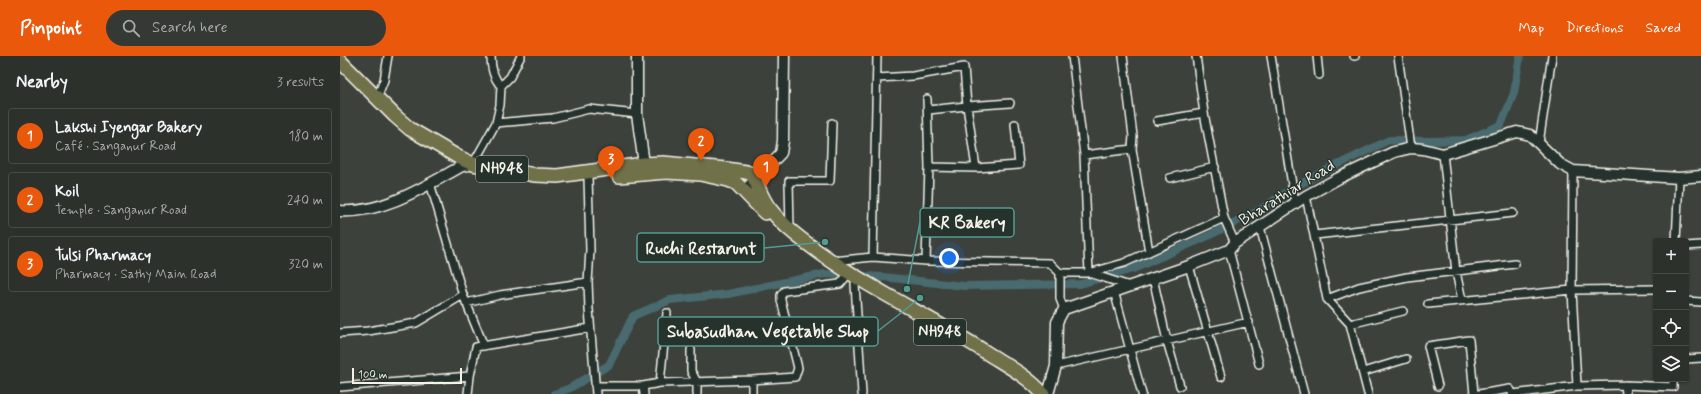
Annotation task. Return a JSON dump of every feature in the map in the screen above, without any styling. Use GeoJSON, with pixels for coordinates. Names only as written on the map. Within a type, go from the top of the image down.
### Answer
{"type":"FeatureCollection","features":[{"type":"Feature","properties":{"kind":"highway","name":"NH948"},"geometry":{"type":"LineString","coordinates":[[340,62],[410,129],[458,157],[468,165],[535,175],[556,176],[644,164],[663,163],[700,170],[736,183],[780,230],[840,272],[956,341],[1031,394]]}},
{"type":"Feature","properties":{"kind":"highway","name":"NH948"},"geometry":{"type":"LineString","coordinates":[[340,72],[383,114],[405,132],[437,154],[505,177],[556,182],[588,177],[700,170],[746,172],[752,174],[760,195],[770,210],[840,272],[872,287],[954,332],[1038,387],[1043,394]]}},
{"type":"Feature","properties":{"kind":"main road"},"geometry":{"type":"LineString","coordinates":[[637,56],[636,114],[644,164]]}},
{"type":"Feature","properties":{"kind":"main road"},"geometry":{"type":"LineString","coordinates":[[744,191],[781,153],[783,141],[784,56]]}},
{"type":"Feature","properties":{"kind":"main road"},"geometry":{"type":"LineString","coordinates":[[1443,154],[1518,132],[1530,135],[1560,164],[1573,171],[1679,178],[1701,176]]}},
{"type":"Feature","properties":{"kind":"main road","name":"Bharathiar Road"},"geometry":{"type":"LineString","coordinates":[[1064,310],[1114,291],[1189,266],[1233,244],[1295,202],[1339,178],[1394,152],[1411,148],[1423,149],[1443,154]]}},
{"type":"Feature","properties":{"kind":"main road"},"geometry":{"type":"LineString","coordinates":[[340,211],[374,207],[397,200],[468,165]]}},
{"type":"Feature","properties":{"kind":"main road"},"geometry":{"type":"LineString","coordinates":[[1048,394],[1056,366],[1057,322],[1064,310]]}},
{"type":"Feature","properties":{"kind":"street"},"geometry":{"type":"LineString","coordinates":[[377,98],[384,80],[388,56]]}},
{"type":"Feature","properties":{"kind":"street"},"geometry":{"type":"LineString","coordinates":[[491,56],[491,65],[496,80],[501,86]]}},
{"type":"Feature","properties":{"kind":"street"},"geometry":{"type":"LineString","coordinates":[[468,165],[496,123],[500,105],[501,86],[510,77],[521,56]]}},
{"type":"Feature","properties":{"kind":"street"},"geometry":{"type":"LineString","coordinates":[[873,257],[877,56]]}},
{"type":"Feature","properties":{"kind":"street"},"geometry":{"type":"LineString","coordinates":[[1072,56],[1084,155],[1090,273]]}},
{"type":"Feature","properties":{"kind":"street"},"geometry":{"type":"LineString","coordinates":[[1122,56],[1134,136],[1132,149],[1148,252]]}},
{"type":"Feature","properties":{"kind":"street"},"geometry":{"type":"LineString","coordinates":[[1196,56],[1204,113],[1225,219],[1233,244],[1259,364]]}},
{"type":"Feature","properties":{"kind":"street"},"geometry":{"type":"LineString","coordinates":[[1271,56],[1295,202]]}},
{"type":"Feature","properties":{"kind":"street"},"geometry":{"type":"LineString","coordinates":[[1317,56],[1319,75]]}},
{"type":"Feature","properties":{"kind":"street"},"geometry":{"type":"LineString","coordinates":[[1398,56],[1411,148]]}},
{"type":"Feature","properties":{"kind":"street"},"geometry":{"type":"LineString","coordinates":[[1539,143],[1552,56]]}},
{"type":"Feature","properties":{"kind":"street"},"geometry":{"type":"LineString","coordinates":[[877,78],[913,76],[964,67],[967,106],[976,168]]}},
{"type":"Feature","properties":{"kind":"street"},"geometry":{"type":"LineString","coordinates":[[926,261],[929,167],[927,99]]}},
{"type":"Feature","properties":{"kind":"street"},"geometry":{"type":"LineString","coordinates":[[928,110],[1010,103]]}},
{"type":"Feature","properties":{"kind":"street"},"geometry":{"type":"LineString","coordinates":[[496,123],[553,118],[589,109],[636,114]]}},
{"type":"Feature","properties":{"kind":"street"},"geometry":{"type":"LineString","coordinates":[[1157,121],[1204,113]]}},
{"type":"Feature","properties":{"kind":"street"},"geometry":{"type":"LineString","coordinates":[[790,229],[790,181],[830,181],[832,123]]}},
{"type":"Feature","properties":{"kind":"street"},"geometry":{"type":"LineString","coordinates":[[929,167],[976,168],[1019,165],[1015,124]]}},
{"type":"Feature","properties":{"kind":"street"},"geometry":{"type":"LineString","coordinates":[[1084,155],[1132,149]]}},
{"type":"Feature","properties":{"kind":"street"},"geometry":{"type":"LineString","coordinates":[[1443,154],[1456,272],[1462,300]]}},
{"type":"Feature","properties":{"kind":"street"},"geometry":{"type":"LineString","coordinates":[[1170,178],[1215,167]]}},
{"type":"Feature","properties":{"kind":"street"},"geometry":{"type":"LineString","coordinates":[[1573,171],[1572,290],[1577,386]]}},
{"type":"Feature","properties":{"kind":"street"},"geometry":{"type":"LineString","coordinates":[[588,177],[590,250],[588,282],[590,328],[596,394]]}},
{"type":"Feature","properties":{"kind":"street"},"geometry":{"type":"LineString","coordinates":[[1676,238],[1679,178]]}},
{"type":"Feature","properties":{"kind":"street"},"geometry":{"type":"LineString","coordinates":[[430,183],[463,295],[484,346]]}},
{"type":"Feature","properties":{"kind":"street"},"geometry":{"type":"LineString","coordinates":[[1306,196],[1327,299],[1350,324],[1368,394]]}},
{"type":"Feature","properties":{"kind":"street"},"geometry":{"type":"LineString","coordinates":[[1315,235],[1513,213]]}},
{"type":"Feature","properties":{"kind":"street"},"geometry":{"type":"LineString","coordinates":[[1060,274],[1090,273],[1124,263],[1225,219]]}},
{"type":"Feature","properties":{"kind":"street"},"geometry":{"type":"LineString","coordinates":[[1260,227],[1304,394]]}},
{"type":"Feature","properties":{"kind":"street"},"geometry":{"type":"LineString","coordinates":[[1689,246],[1701,245]]}},
{"type":"Feature","properties":{"kind":"street"},"geometry":{"type":"LineString","coordinates":[[840,272],[873,257],[926,261],[1050,263],[1060,274],[1060,299],[1064,310]]}},
{"type":"Feature","properties":{"kind":"street"},"geometry":{"type":"LineString","coordinates":[[1327,299],[1359,287],[1407,277],[1515,264]]}},
{"type":"Feature","properties":{"kind":"street"},"geometry":{"type":"LineString","coordinates":[[1189,266],[1221,377]]}},
{"type":"Feature","properties":{"kind":"street"},"geometry":{"type":"LineString","coordinates":[[595,386],[643,386],[660,383],[795,377],[798,368],[780,300],[781,295],[784,291],[840,284],[840,272]]}},
{"type":"Feature","properties":{"kind":"street"},"geometry":{"type":"LineString","coordinates":[[840,272],[862,394]]}},
{"type":"Feature","properties":{"kind":"street"},"geometry":{"type":"LineString","coordinates":[[1090,273],[1129,286]]}},
{"type":"Feature","properties":{"kind":"street"},"geometry":{"type":"LineString","coordinates":[[1153,278],[1167,341],[1180,386]]}},
{"type":"Feature","properties":{"kind":"street"},"geometry":{"type":"LineString","coordinates":[[466,303],[500,295],[588,282]]}},
{"type":"Feature","properties":{"kind":"street"},"geometry":{"type":"LineString","coordinates":[[1428,304],[1572,290],[1653,289]]}},
{"type":"Feature","properties":{"kind":"street"},"geometry":{"type":"LineString","coordinates":[[1114,291],[1142,394]]}},
{"type":"Feature","properties":{"kind":"street"},"geometry":{"type":"LineString","coordinates":[[340,333],[416,323],[463,295]]}},
{"type":"Feature","properties":{"kind":"street"},"geometry":{"type":"LineString","coordinates":[[1689,302],[1701,302]]}},
{"type":"Feature","properties":{"kind":"street"},"geometry":{"type":"LineString","coordinates":[[1350,324],[1403,311]]}},
{"type":"Feature","properties":{"kind":"street"},"geometry":{"type":"LineString","coordinates":[[660,383],[667,313]]}},
{"type":"Feature","properties":{"kind":"street"},"geometry":{"type":"LineString","coordinates":[[1056,366],[1249,322]]}},
{"type":"Feature","properties":{"kind":"street"},"geometry":{"type":"LineString","coordinates":[[468,394],[476,347],[590,328]]}},
{"type":"Feature","properties":{"kind":"street"},"geometry":{"type":"LineString","coordinates":[[1438,386],[1428,346],[1469,340],[1474,394]]}},
{"type":"Feature","properties":{"kind":"street"},"geometry":{"type":"LineString","coordinates":[[691,350],[691,371],[697,382],[697,394]]}},
{"type":"Feature","properties":{"kind":"street"},"geometry":{"type":"LineString","coordinates":[[1689,359],[1701,358]]}},
{"type":"Feature","properties":{"kind":"street"},"geometry":{"type":"LineString","coordinates":[[1363,372],[1406,359]]}},
{"type":"Feature","properties":{"kind":"street"},"geometry":{"type":"LineString","coordinates":[[340,387],[470,376]]}},
{"type":"Feature","properties":{"kind":"street"},"geometry":{"type":"LineString","coordinates":[[752,380],[752,394]]}},
{"type":"Feature","properties":{"kind":"street"},"geometry":{"type":"LineString","coordinates":[[1479,394],[1510,389],[1513,394],[1577,386],[1625,385],[1673,387],[1673,382]]}},
{"type":"Feature","properties":{"kind":"street"},"geometry":{"type":"LineString","coordinates":[[1625,385],[1626,394]]}},
{"type":"Feature","properties":{"kind":"street"},"geometry":{"type":"LineString","coordinates":[[643,386],[644,394]]}},
{"type":"Feature","properties":{"kind":"waterway"},"geometry":{"type":"LineString","coordinates":[[554,394],[570,388],[609,365],[633,316],[670,300],[728,294],[824,274],[883,277],[964,286],[1080,284],[1133,269],[1208,236],[1260,210],[1289,190],[1389,140],[1466,140],[1501,125],[1514,93],[1520,56]]}},
{"type":"Feature","properties":{"kind":"place","name":"Koil"},"geometry":{"type":"Point","coordinates":[701,161]}},
{"type":"Feature","properties":{"kind":"place","name":"Tulsi Pharmacy"},"geometry":{"type":"Point","coordinates":[611,179]}},
{"type":"Feature","properties":{"kind":"place","name":"Lakshi Iyengar Bakery"},"geometry":{"type":"Point","coordinates":[766,187]}},
{"type":"Feature","properties":{"kind":"place","name":"Ruchi Restarunt"},"geometry":{"type":"Point","coordinates":[825,242]}},
{"type":"Feature","properties":{"kind":"place","name":"KR Bakery"},"geometry":{"type":"Point","coordinates":[907,289]}},
{"type":"Feature","properties":{"kind":"place","name":"Subasudhan Vegetable Shop"},"geometry":{"type":"Point","coordinates":[920,298]}}]}
